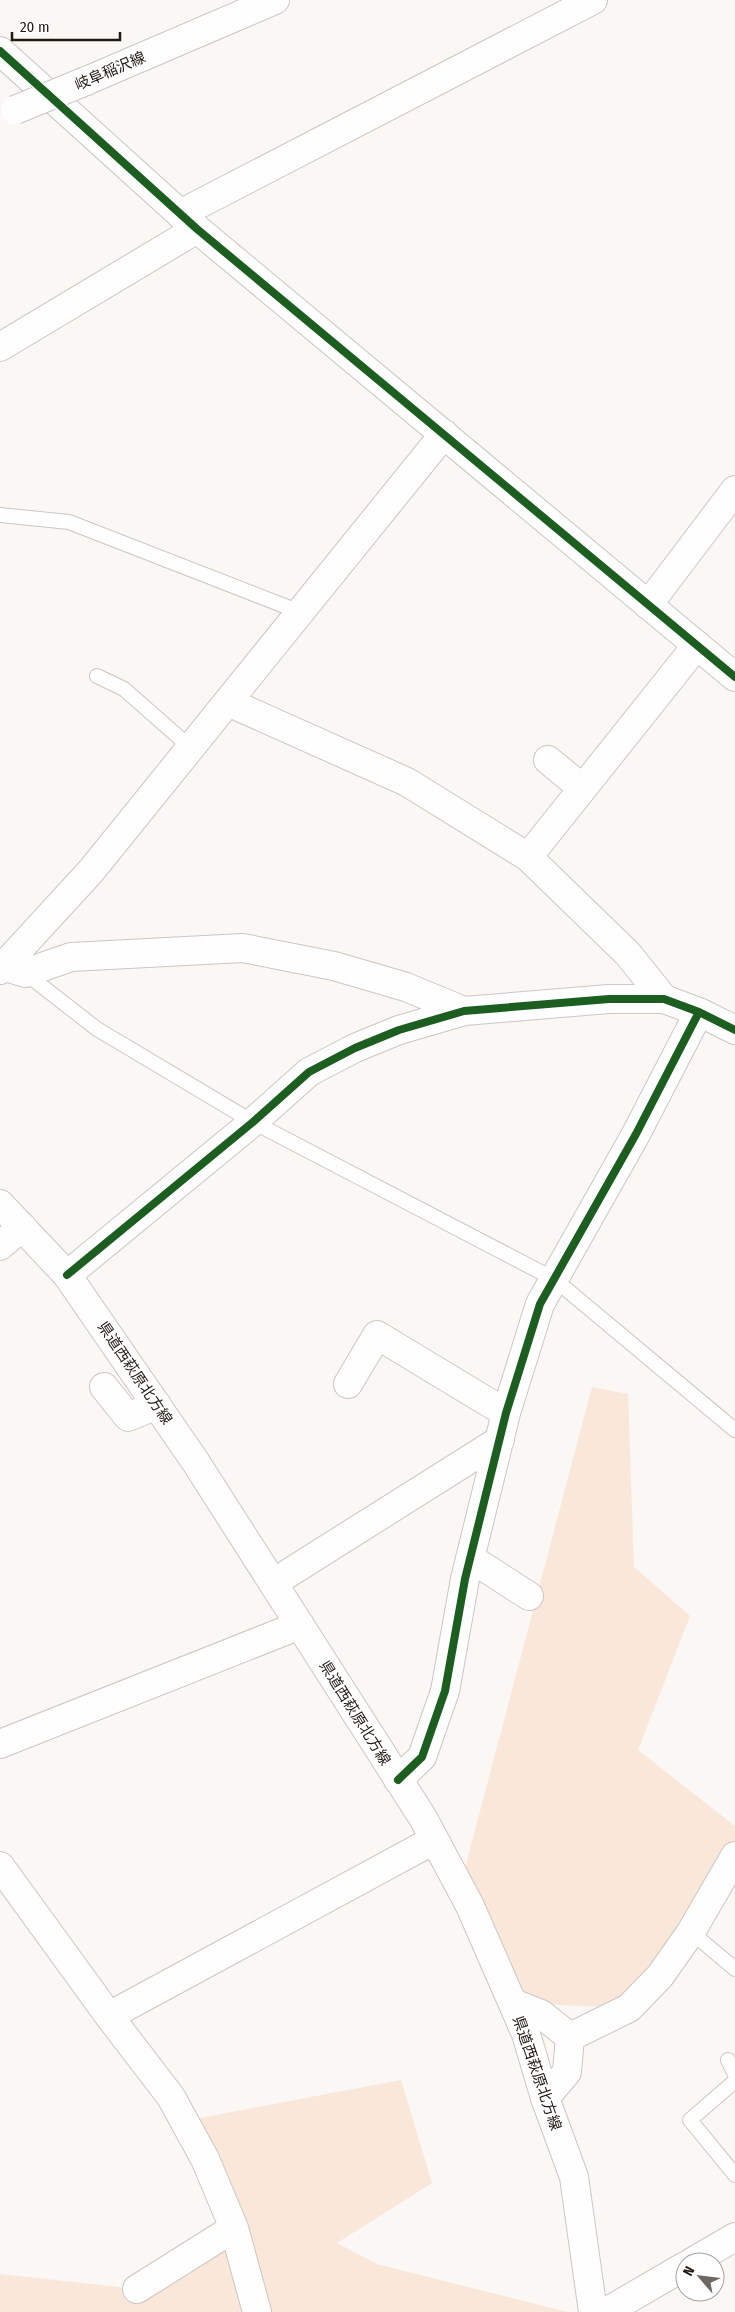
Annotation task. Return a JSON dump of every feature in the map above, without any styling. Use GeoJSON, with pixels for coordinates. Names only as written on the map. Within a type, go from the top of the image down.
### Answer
{"type":"FeatureCollection","features":[{"type":"Feature","properties":{"kind":"street","name":"岐阜稲沢線"},"geometry":{"type":"LineString","coordinates":[[8,112],[86,81],[275,0]]}},
{"type":"Feature","properties":{"kind":"street"},"geometry":{"type":"LineString","coordinates":[[0,347],[189,221],[593,0]]}},
{"type":"Feature","properties":{"kind":"street"},"geometry":{"type":"LineString","coordinates":[[0,51],[189,221],[735,677]]}},
{"type":"Feature","properties":{"kind":"street"},"geometry":{"type":"LineString","coordinates":[[7,968],[91,871],[444,434]]}},
{"type":"Feature","properties":{"kind":"street"},"geometry":{"type":"LineString","coordinates":[[648,605],[735,490]]}},
{"type":"Feature","properties":{"kind":"street"},"geometry":{"type":"LineString","coordinates":[[528,857],[697,645]]}},
{"type":"Feature","properties":{"kind":"street"},"geometry":{"type":"LineString","coordinates":[[228,702],[406,782],[528,857],[628,954],[664,999]]}},
{"type":"Feature","properties":{"kind":"street"},"geometry":{"type":"LineString","coordinates":[[548,760],[582,788]]}},
{"type":"Feature","properties":{"kind":"street"},"geometry":{"type":"LineString","coordinates":[[7,968],[71,957],[243,948],[334,966],[406,987],[464,1011]]}},
{"type":"Feature","properties":{"kind":"street"},"geometry":{"type":"LineString","coordinates":[[68,1275],[253,1122],[309,1072],[348,1052],[399,1030],[464,1011],[609,998],[664,999],[722,1020],[636,1134],[540,1304],[506,1413],[470,1558],[445,1691],[422,1757],[398,1780]]}},
{"type":"Feature","properties":{"kind":"street","name":"県道西萩原北方線"},"geometry":{"type":"LineString","coordinates":[[0,1204],[68,1275],[157,1405],[398,1780],[470,1906],[526,2034],[545,2098],[574,2177],[593,2312]]}},
{"type":"Feature","properties":{"kind":"street"},"geometry":{"type":"LineString","coordinates":[[0,1246],[22,1226]]}},
{"type":"Feature","properties":{"kind":"street"},"geometry":{"type":"LineString","coordinates":[[348,1384],[377,1335],[506,1413]]}},
{"type":"Feature","properties":{"kind":"street"},"geometry":{"type":"LineString","coordinates":[[104,1387],[128,1417],[157,1405]]}},
{"type":"Feature","properties":{"kind":"street"},"geometry":{"type":"LineString","coordinates":[[273,1583],[500,1440]]}},
{"type":"Feature","properties":{"kind":"street"},"geometry":{"type":"LineString","coordinates":[[470,1558],[529,1596]]}},
{"type":"Feature","properties":{"kind":"street"},"geometry":{"type":"LineString","coordinates":[[0,1744],[300,1625]]}},
{"type":"Feature","properties":{"kind":"street"},"geometry":{"type":"LineString","coordinates":[[109,2016],[434,1840]]}},
{"type":"Feature","properties":{"kind":"street"},"geometry":{"type":"LineString","coordinates":[[570,2037],[629,2008],[660,1976],[691,1932],[735,1856]]}},
{"type":"Feature","properties":{"kind":"street"},"geometry":{"type":"LineString","coordinates":[[0,1866],[109,2016],[171,2096],[205,2159],[234,2228],[258,2312]]}},
{"type":"Feature","properties":{"kind":"street"},"geometry":{"type":"LineString","coordinates":[[512,2003],[541,2014],[570,2037]]}},
{"type":"Feature","properties":{"kind":"street"},"geometry":{"type":"LineString","coordinates":[[545,2098],[567,2072],[570,2037]]}},
{"type":"Feature","properties":{"kind":"street"},"geometry":{"type":"LineString","coordinates":[[137,2289],[234,2228]]}},
{"type":"Feature","properties":{"kind":"street"},"geometry":{"type":"LineString","coordinates":[[709,2252],[735,2237]]}},
{"type":"Feature","properties":{"kind":"street"},"geometry":{"type":"LineString","coordinates":[[606,2312],[675,2272]]}},
{"type":"Feature","properties":{"kind":"lane"},"geometry":{"type":"LineString","coordinates":[[0,515],[68,522],[300,612]]}},
{"type":"Feature","properties":{"kind":"lane"},"geometry":{"type":"LineString","coordinates":[[97,676],[124,690],[191,748]]}},
{"type":"Feature","properties":{"kind":"lane"},"geometry":{"type":"LineString","coordinates":[[7,968],[97,1029],[253,1122],[554,1280],[735,1430]]}},
{"type":"Feature","properties":{"kind":"lane"},"geometry":{"type":"LineString","coordinates":[[691,1932],[735,1969]]}},
{"type":"Feature","properties":{"kind":"lane"},"geometry":{"type":"LineString","coordinates":[[728,2060],[735,2074]]}},
{"type":"Feature","properties":{"kind":"lane"},"geometry":{"type":"LineString","coordinates":[[735,2081],[690,2120],[735,2175]]}},
{"type":"Feature","properties":{"kind":"shaded area"},"geometry":{"type":"Polygon","coordinates":[[[592,1387],[628,1394],[634,1567],[690,1616],[638,1750],[735,1826],[735,1853],[629,2008],[513,2003],[460,1887],[592,1387]]]}},
{"type":"Feature","properties":{"kind":"shaded area"},"geometry":{"type":"Polygon","coordinates":[[[401,2080],[432,2183],[337,2243],[377,2264],[567,2312],[0,2312],[0,2274],[137,2289],[223,2235],[184,2121],[401,2080]]]}},
{"type":"Feature","properties":{"kind":"cycle path"},"geometry":{"type":"LineString","coordinates":[[0,51],[197,229],[735,677]]}},
{"type":"Feature","properties":{"kind":"cycle path"},"geometry":{"type":"LineString","coordinates":[[67,1275],[253,1122],[309,1072],[355,1048],[399,1030],[464,1011],[609,999],[664,999],[699,1012],[735,1030]]}},
{"type":"Feature","properties":{"kind":"cycle path"},"geometry":{"type":"LineString","coordinates":[[398,1780],[422,1757],[445,1691],[465,1579],[506,1413],[540,1304],[636,1134],[699,1012]]}}]}
